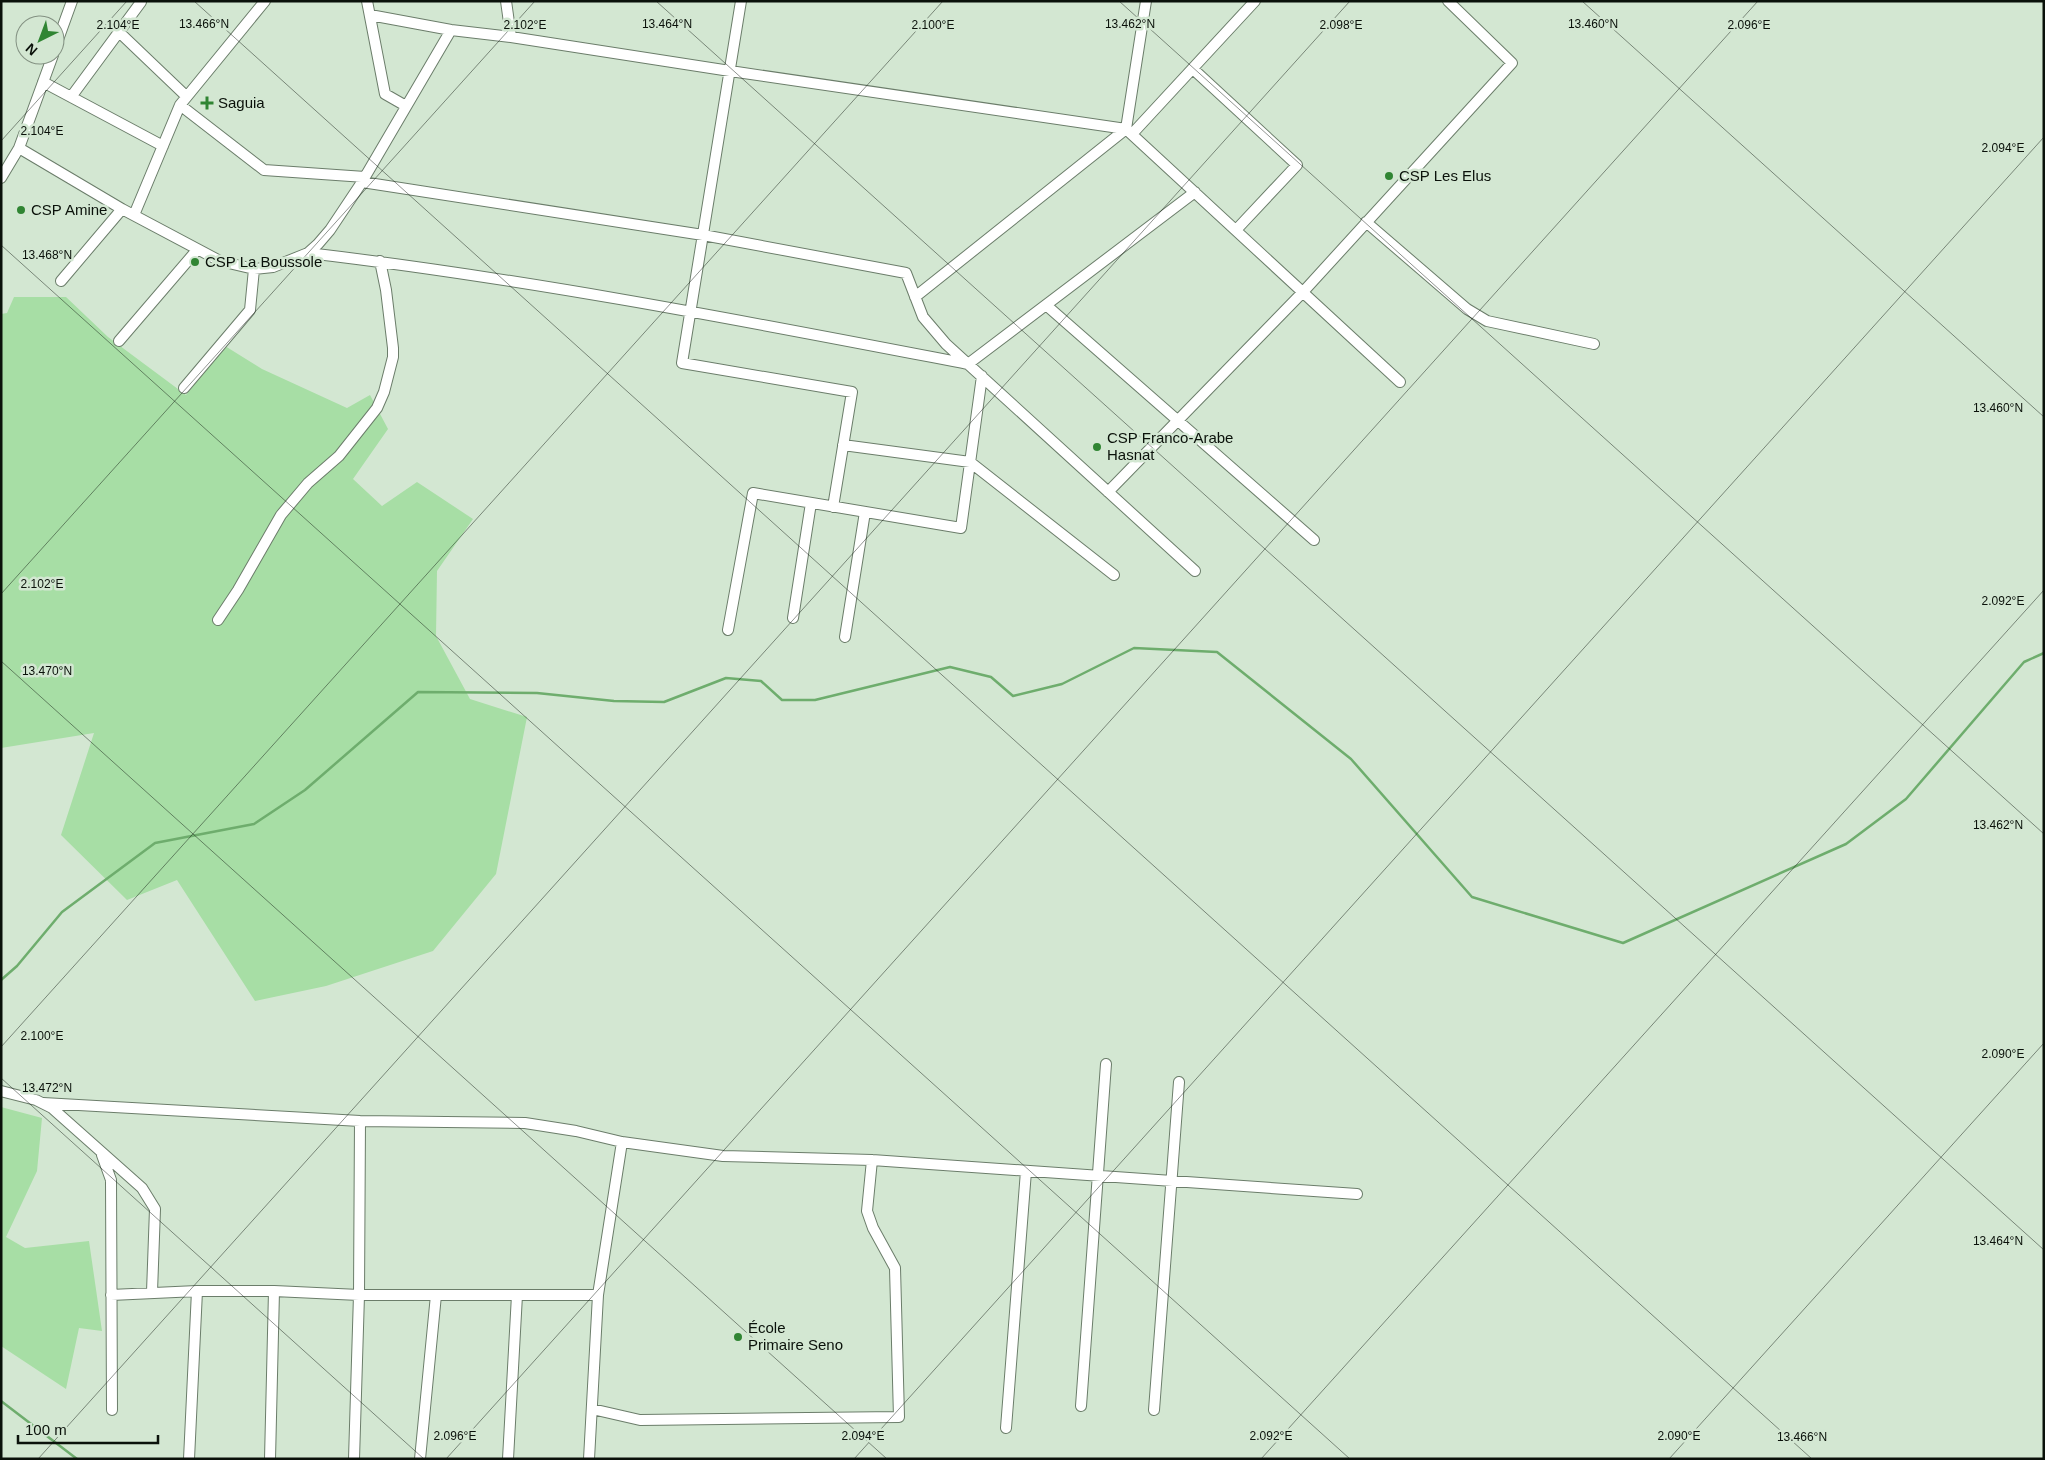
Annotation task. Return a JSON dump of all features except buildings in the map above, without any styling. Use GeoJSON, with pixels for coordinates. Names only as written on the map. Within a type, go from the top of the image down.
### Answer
{"type":"FeatureCollection","features":[{"type":"Feature","properties":{"kind":"street"},"geometry":{"type":"LineString","coordinates":[[65,20],[72,1]]}},
{"type":"Feature","properties":{"kind":"street"},"geometry":{"type":"LineString","coordinates":[[134,215],[183,100],[265,1]]}},
{"type":"Feature","properties":{"kind":"street"},"geometry":{"type":"LineString","coordinates":[[367,1],[385,94],[406,106]]}},
{"type":"Feature","properties":{"kind":"street"},"geometry":{"type":"LineString","coordinates":[[506,1],[511,37]]}},
{"type":"Feature","properties":{"kind":"street"},"geometry":{"type":"LineString","coordinates":[[741,1],[682,363],[852,392],[833,506]]}},
{"type":"Feature","properties":{"kind":"street"},"geometry":{"type":"LineString","coordinates":[[1129,131],[1146,1]]}},
{"type":"Feature","properties":{"kind":"street"},"geometry":{"type":"LineString","coordinates":[[915,297],[1129,131],[1193,69],[1255,1]]}},
{"type":"Feature","properties":{"kind":"street"},"geometry":{"type":"LineString","coordinates":[[1108,492],[1303,292],[1512,63],[1448,1]]}},
{"type":"Feature","properties":{"kind":"street"},"geometry":{"type":"LineString","coordinates":[[71,97],[142,2]]}},
{"type":"Feature","properties":{"kind":"street"},"geometry":{"type":"LineString","coordinates":[[370,15],[451,30],[511,37],[1129,131],[1400,382]]}},
{"type":"Feature","properties":{"kind":"street"},"geometry":{"type":"LineString","coordinates":[[19,148],[122,209],[220,261],[254,269],[273,267],[308,253],[330,230],[363,179],[451,30]]}},
{"type":"Feature","properties":{"kind":"street"},"geometry":{"type":"LineString","coordinates":[[119,32],[183,100],[264,170],[363,179],[703,235],[906,273],[923,317],[946,344],[1195,571]]}},
{"type":"Feature","properties":{"kind":"street"},"geometry":{"type":"LineString","coordinates":[[1,178],[19,148],[49,65]]}},
{"type":"Feature","properties":{"kind":"street"},"geometry":{"type":"LineString","coordinates":[[1193,69],[1297,165],[1236,230]]}},
{"type":"Feature","properties":{"kind":"street"},"geometry":{"type":"LineString","coordinates":[[43,82],[164,146]]}},
{"type":"Feature","properties":{"kind":"street"},"geometry":{"type":"LineString","coordinates":[[308,253],[380,261],[690,311],[968,364],[1195,192]]}},
{"type":"Feature","properties":{"kind":"street"},"geometry":{"type":"LineString","coordinates":[[61,281],[122,209]]}},
{"type":"Feature","properties":{"kind":"street"},"geometry":{"type":"LineString","coordinates":[[1366,222],[1467,309],[1487,321],[1594,344]]}},
{"type":"Feature","properties":{"kind":"street"},"geometry":{"type":"LineString","coordinates":[[119,341],[197,250]]}},
{"type":"Feature","properties":{"kind":"street"},"geometry":{"type":"LineString","coordinates":[[218,620],[285,510],[308,483],[339,456],[377,408],[384,392],[393,357],[386,290],[380,261]]}},
{"type":"Feature","properties":{"kind":"street"},"geometry":{"type":"LineString","coordinates":[[184,388],[250,310],[254,269]]}},
{"type":"Feature","properties":{"kind":"street"},"geometry":{"type":"LineString","coordinates":[[1046,304],[1314,540]]}},
{"type":"Feature","properties":{"kind":"street"},"geometry":{"type":"LineString","coordinates":[[728,630],[753,493],[962,528],[982,376]]}},
{"type":"Feature","properties":{"kind":"street"},"geometry":{"type":"LineString","coordinates":[[843,445],[970,462],[1114,575]]}},
{"type":"Feature","properties":{"kind":"street"},"geometry":{"type":"LineString","coordinates":[[793,618],[811,503]]}},
{"type":"Feature","properties":{"kind":"street"},"geometry":{"type":"LineString","coordinates":[[844,637],[865,512]]}},
{"type":"Feature","properties":{"kind":"street"},"geometry":{"type":"LineString","coordinates":[[1081,1406],[1106,1064]]}},
{"type":"Feature","properties":{"kind":"street"},"geometry":{"type":"LineString","coordinates":[[1154,1410],[1179,1082]]}},
{"type":"Feature","properties":{"kind":"street"},"geometry":{"type":"LineString","coordinates":[[1,1091],[43,1103],[360,1121],[525,1123],[576,1131],[622,1142],[723,1156],[872,1160],[1357,1194]]}},
{"type":"Feature","properties":{"kind":"street"},"geometry":{"type":"LineString","coordinates":[[43,1103],[52,1108],[142,1188],[155,1209],[152,1292]]}},
{"type":"Feature","properties":{"kind":"street"},"geometry":{"type":"LineString","coordinates":[[354,1459],[359,1295],[360,1121]]}},
{"type":"Feature","properties":{"kind":"street"},"geometry":{"type":"LineString","coordinates":[[589,1459],[598,1295],[622,1142]]}},
{"type":"Feature","properties":{"kind":"street"},"geometry":{"type":"LineString","coordinates":[[102,1154],[111,1180],[112,1410]]}},
{"type":"Feature","properties":{"kind":"street"},"geometry":{"type":"LineString","coordinates":[[592,1409],[640,1420],[899,1417],[895,1268],[873,1228],[867,1212],[872,1160]]}},
{"type":"Feature","properties":{"kind":"street"},"geometry":{"type":"LineString","coordinates":[[1006,1428],[1026,1171]]}},
{"type":"Feature","properties":{"kind":"street"},"geometry":{"type":"LineString","coordinates":[[111,1295],[196,1291],[274,1291],[359,1295],[598,1295]]}},
{"type":"Feature","properties":{"kind":"street"},"geometry":{"type":"LineString","coordinates":[[189,1459],[196,1291]]}},
{"type":"Feature","properties":{"kind":"street"},"geometry":{"type":"LineString","coordinates":[[270,1459],[274,1291]]}},
{"type":"Feature","properties":{"kind":"street"},"geometry":{"type":"LineString","coordinates":[[420,1459],[436,1295]]}},
{"type":"Feature","properties":{"kind":"street"},"geometry":{"type":"LineString","coordinates":[[508,1459],[517,1295]]}},
{"type":"Feature","properties":{"kind":"green space"},"geometry":{"type":"Polygon","coordinates":[[[14,297],[66,297],[108,337],[186,395],[225,346],[262,369],[347,408],[370,395],[388,429],[353,479],[382,506],[417,482],[473,519],[437,571],[436,636],[470,699],[527,717],[496,874],[433,951],[326,986],[255,1001],[177,880],[127,900],[61,835],[94,733],[1,748],[1,314],[7,313],[14,297]]]}},
{"type":"Feature","properties":{"kind":"green space"},"geometry":{"type":"Polygon","coordinates":[[[1,1107],[42,1118],[37,1171],[6,1237],[25,1248],[89,1241],[102,1331],[79,1328],[66,1389],[1,1346],[1,1107]]]}},
{"type":"Feature","properties":{"kind":"waterway"},"geometry":{"type":"LineString","coordinates":[[1,980],[17,966],[62,912],[155,843],[254,824],[305,790],[418,692],[537,693],[614,701],[664,702],[726,678],[761,681],[782,700],[815,700],[950,667],[991,677],[1013,696],[1062,684],[1134,648],[1217,652],[1351,759],[1472,897],[1623,943],[1846,844],[1906,799],[2024,662],[2044,653]]}},
{"type":"Feature","properties":{"kind":"waterway"},"geometry":{"type":"LineString","coordinates":[[1,1401],[77,1459]]}},
{"type":"Feature","properties":{"kind":"place","name":"Saguia"},"geometry":{"type":"Point","coordinates":[207,103]}},
{"type":"Feature","properties":{"kind":"place","name":"CSP Les Elus"},"geometry":{"type":"Point","coordinates":[1389,176]}},
{"type":"Feature","properties":{"kind":"place","name":"CSP Amine"},"geometry":{"type":"Point","coordinates":[21,210]}},
{"type":"Feature","properties":{"kind":"place","name":"CSP La Boussole"},"geometry":{"type":"Point","coordinates":[195,262]}},
{"type":"Feature","properties":{"kind":"place","name":"CSP Franco-Arabe Hasnat"},"geometry":{"type":"Point","coordinates":[1097,447]}},
{"type":"Feature","properties":{"kind":"place","name":"École Primaire Seno"},"geometry":{"type":"Point","coordinates":[738,1337]}}]}
